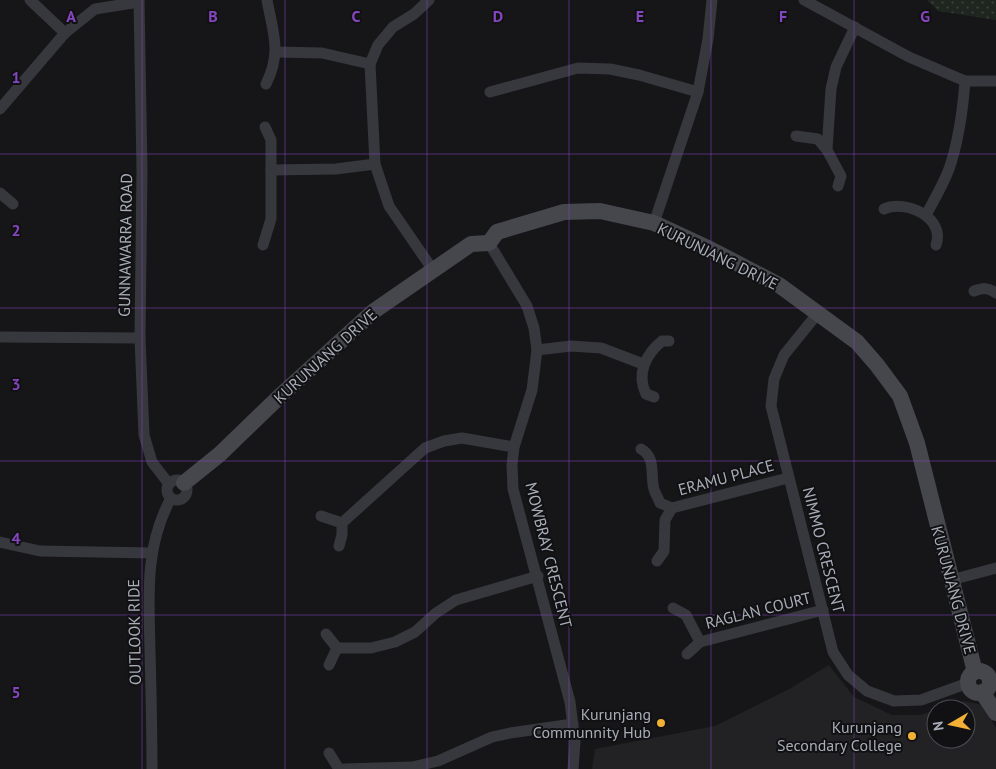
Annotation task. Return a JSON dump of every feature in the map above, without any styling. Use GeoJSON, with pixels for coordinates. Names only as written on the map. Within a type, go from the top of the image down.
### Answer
{"type":"FeatureCollection","features":[{"type":"Feature","properties":{"kind":"street"},"geometry":{"type":"LineString","coordinates":[[30,0],[65,33]]}},
{"type":"Feature","properties":{"kind":"street"},"geometry":{"type":"LineString","coordinates":[[266,0],[276,52],[273,70],[266,84]]}},
{"type":"Feature","properties":{"kind":"street"},"geometry":{"type":"LineString","coordinates":[[429,0],[414,14],[394,27],[378,45],[370,64],[375,164],[389,206],[433,270]]}},
{"type":"Feature","properties":{"kind":"street"},"geometry":{"type":"LineString","coordinates":[[654,223],[698,92],[708,39],[712,0]]}},
{"type":"Feature","properties":{"kind":"street"},"geometry":{"type":"LineString","coordinates":[[804,0],[909,56],[965,81],[996,81]]}},
{"type":"Feature","properties":{"kind":"street"},"geometry":{"type":"LineString","coordinates":[[0,108],[65,33],[95,10],[139,1]]}},
{"type":"Feature","properties":{"kind":"street","name":"GUNNAWARRA ROAD"},"geometry":{"type":"LineString","coordinates":[[139,1],[142,170],[140,338],[144,435],[152,462],[176,483]]}},
{"type":"Feature","properties":{"kind":"street"},"geometry":{"type":"LineString","coordinates":[[827,150],[831,89],[836,66],[855,28]]}},
{"type":"Feature","properties":{"kind":"street"},"geometry":{"type":"LineString","coordinates":[[276,52],[322,53],[370,64]]}},
{"type":"Feature","properties":{"kind":"street"},"geometry":{"type":"LineString","coordinates":[[490,92],[578,68],[610,69],[639,75],[698,92]]}},
{"type":"Feature","properties":{"kind":"street"},"geometry":{"type":"LineString","coordinates":[[926,214],[940,190],[949,168],[965,81]]}},
{"type":"Feature","properties":{"kind":"street"},"geometry":{"type":"LineString","coordinates":[[263,245],[271,219],[271,140],[265,127]]}},
{"type":"Feature","properties":{"kind":"street"},"geometry":{"type":"LineString","coordinates":[[796,136],[818,140],[827,150],[840,176],[838,186]]}},
{"type":"Feature","properties":{"kind":"street"},"geometry":{"type":"LineString","coordinates":[[271,170],[336,169],[375,164]]}},
{"type":"Feature","properties":{"kind":"street"},"geometry":{"type":"LineString","coordinates":[[0,193],[13,204]]}},
{"type":"Feature","properties":{"kind":"street"},"geometry":{"type":"LineString","coordinates":[[884,209],[896,206],[912,208],[926,214],[938,232],[936,244]]}},
{"type":"Feature","properties":{"kind":"street","name":"KURUNJANG DRIVE"},"geometry":{"type":"LineString","coordinates":[[176,483],[220,454],[279,397],[374,311],[471,244],[488,243],[496,232],[564,212],[600,211],[654,223],[779,284],[857,342],[878,365],[900,396],[917,443],[951,580],[972,678]]}},
{"type":"Feature","properties":{"kind":"street","name":"MOWBRAY CRESCENT"},"geometry":{"type":"LineString","coordinates":[[488,243],[528,306],[534,328],[537,350],[532,390],[514,447],[512,465],[514,489],[570,702],[575,742],[573,769]]}},
{"type":"Feature","properties":{"kind":"street"},"geometry":{"type":"LineString","coordinates":[[974,291],[989,288],[996,293]]}},
{"type":"Feature","properties":{"kind":"street","name":"NIMMO CRESCENT"},"geometry":{"type":"LineString","coordinates":[[818,313],[784,355],[774,379],[771,406],[833,652],[848,676],[867,691],[894,701],[921,700],[972,678]]}},
{"type":"Feature","properties":{"kind":"street"},"geometry":{"type":"LineString","coordinates":[[0,337],[140,338]]}},
{"type":"Feature","properties":{"kind":"street"},"geometry":{"type":"LineString","coordinates":[[654,397],[646,394],[642,388],[643,364],[652,349],[662,341],[669,341]]}},
{"type":"Feature","properties":{"kind":"street"},"geometry":{"type":"LineString","coordinates":[[537,350],[572,346],[601,348],[643,364]]}},
{"type":"Feature","properties":{"kind":"street"},"geometry":{"type":"LineString","coordinates":[[339,546],[342,536],[342,523],[425,448],[444,441],[462,438],[514,447]]}},
{"type":"Feature","properties":{"kind":"street","name":"ERAMU PLACE"},"geometry":{"type":"LineString","coordinates":[[642,449],[647,452],[651,459],[653,487],[660,503],[672,508],[788,478]]}},
{"type":"Feature","properties":{"kind":"street"},"geometry":{"type":"LineString","coordinates":[[176,483],[187,489],[186,496],[181,500],[171,498],[167,490],[176,483]]}},
{"type":"Feature","properties":{"kind":"street","name":"OUTLOOK RIDE"},"geometry":{"type":"LineString","coordinates":[[152,769],[148,579],[154,543],[164,512],[171,498]]}},
{"type":"Feature","properties":{"kind":"street","name":"ERAMU PLACE"},"geometry":{"type":"LineString","coordinates":[[657,561],[664,552],[664,520],[672,508]]}},
{"type":"Feature","properties":{"kind":"street"},"geometry":{"type":"LineString","coordinates":[[321,516],[342,523]]}},
{"type":"Feature","properties":{"kind":"street"},"geometry":{"type":"LineString","coordinates":[[0,542],[40,551],[152,553]]}},
{"type":"Feature","properties":{"kind":"street"},"geometry":{"type":"LineString","coordinates":[[951,580],[996,568]]}},
{"type":"Feature","properties":{"kind":"street"},"geometry":{"type":"LineString","coordinates":[[337,648],[371,648],[395,642],[415,632],[436,613],[456,600],[538,576]]}},
{"type":"Feature","properties":{"kind":"street","name":"RAGLAN COURT"},"geometry":{"type":"LineString","coordinates":[[672,608],[686,615],[700,642]]}},
{"type":"Feature","properties":{"kind":"street","name":"RAGLAN COURT"},"geometry":{"type":"LineString","coordinates":[[687,654],[700,642],[823,610]]}},
{"type":"Feature","properties":{"kind":"street"},"geometry":{"type":"LineString","coordinates":[[326,634],[337,648]]}},
{"type":"Feature","properties":{"kind":"street"},"geometry":{"type":"LineString","coordinates":[[329,665],[337,648]]}},
{"type":"Feature","properties":{"kind":"street"},"geometry":{"type":"LineString","coordinates":[[972,678],[972,691],[982,692],[996,713]]}},
{"type":"Feature","properties":{"kind":"street"},"geometry":{"type":"LineString","coordinates":[[344,769],[412,767],[438,761],[492,737],[573,724]]}},
{"type":"Feature","properties":{"kind":"street"},"geometry":{"type":"LineString","coordinates":[[329,753],[340,769]]}},
{"type":"Feature","properties":{"kind":"shaded area"},"geometry":{"type":"Polygon","coordinates":[[[927,0],[996,0],[996,20],[938,11],[927,0]]]}},
{"type":"Feature","properties":{"kind":"shaded area"},"geometry":{"type":"Polygon","coordinates":[[[829,665],[854,697],[892,715],[920,715],[926,713],[926,749],[976,749],[976,704],[983,705],[996,728],[996,769],[592,769],[595,749],[715,726],[789,689],[829,665]]]}},
{"type":"Feature","properties":{"kind":"place","name":"Kurunjang Communnity Hub"},"geometry":{"type":"Point","coordinates":[661,723]}},
{"type":"Feature","properties":{"kind":"place","name":"Kurunjang Secondary College"},"geometry":{"type":"Point","coordinates":[912,736]}}]}
